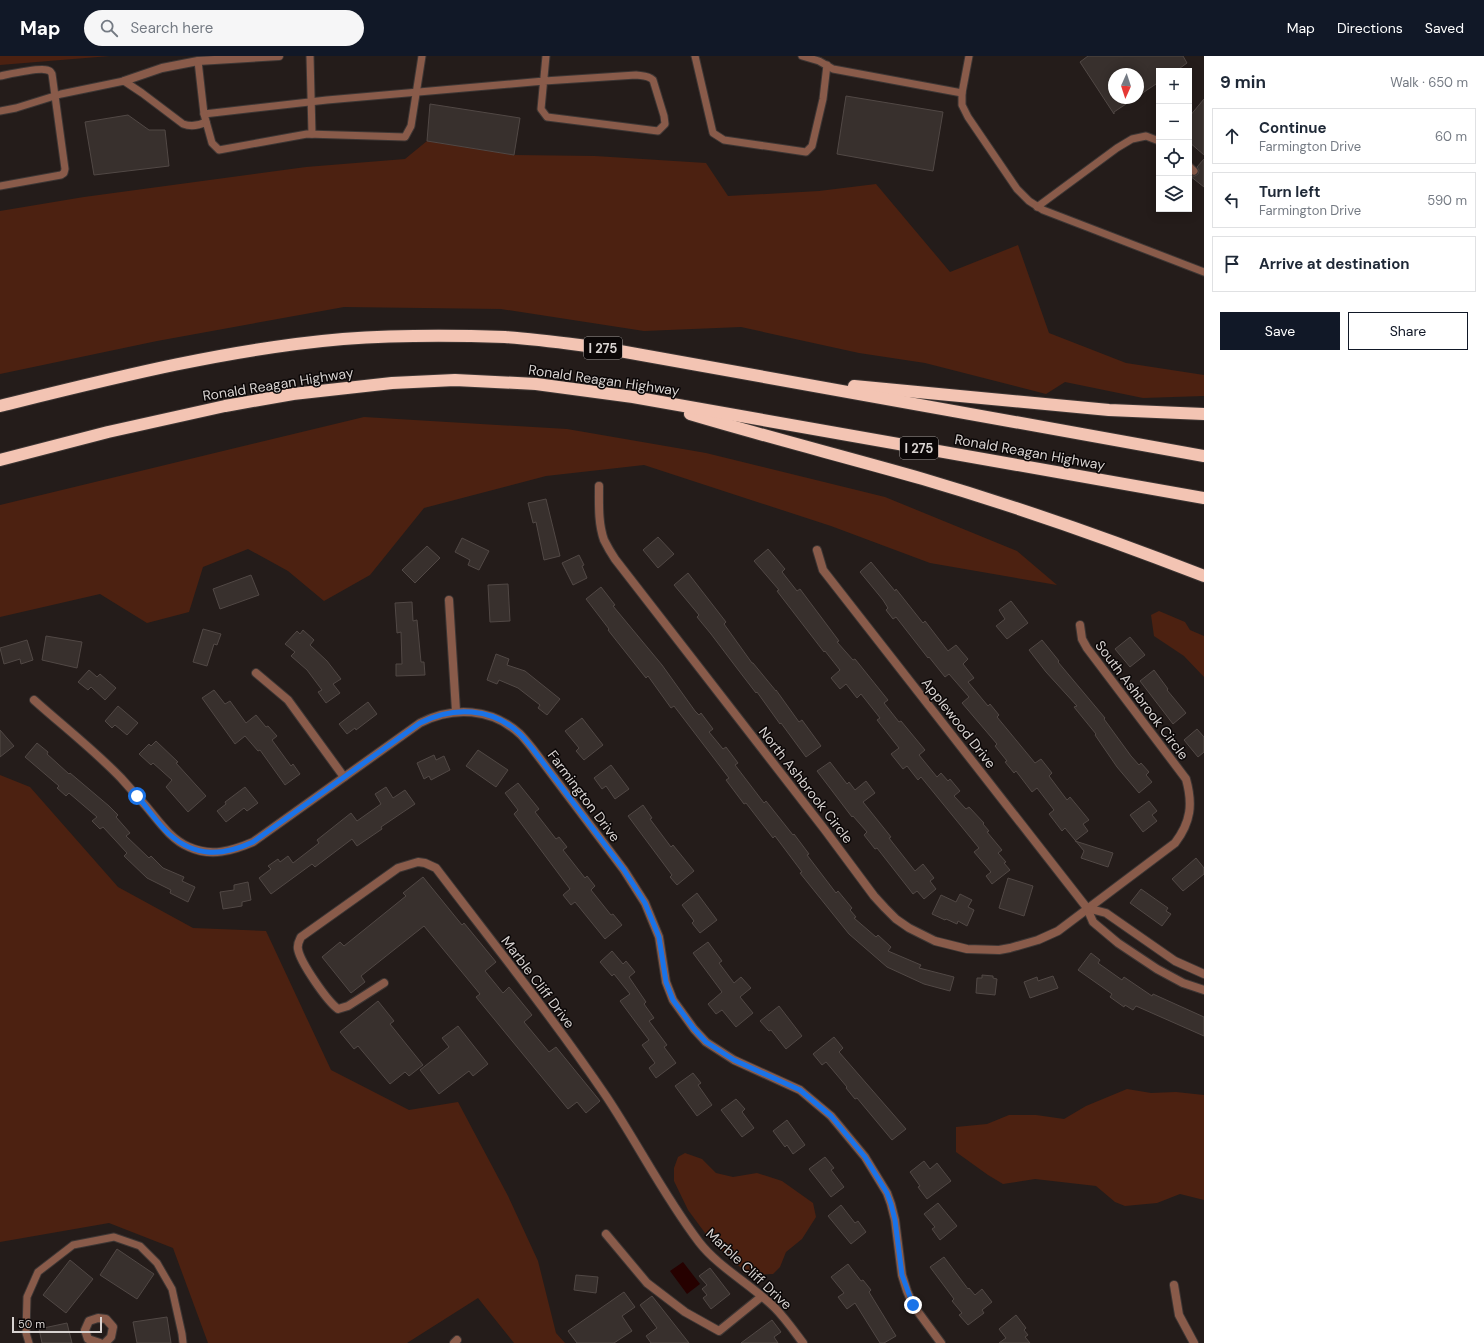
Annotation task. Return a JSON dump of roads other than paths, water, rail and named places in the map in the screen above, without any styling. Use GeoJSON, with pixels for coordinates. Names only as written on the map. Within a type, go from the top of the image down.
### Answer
{"type":"FeatureCollection","features":[{"type":"Feature","properties":{"kind":"highway","name":"Ronald Reagan Highway"},"geometry":{"type":"LineString","coordinates":[[0,406],[84,385],[228,354],[287,345],[336,340],[391,337],[506,337],[603,348],[1204,456]]}},
{"type":"Feature","properties":{"kind":"highway"},"geometry":{"type":"LineString","coordinates":[[776,379],[1109,410],[1204,414]]}},
{"type":"Feature","properties":{"kind":"highway","name":"Ronald Reagan Highway"},"geometry":{"type":"LineString","coordinates":[[0,460],[108,432],[225,406],[293,394],[392,383],[455,380],[536,384],[633,397],[1204,498]]}},
{"type":"Feature","properties":{"kind":"highway"},"geometry":{"type":"LineString","coordinates":[[633,397],[754,433],[924,479],[1062,524],[1204,576]]}},
{"type":"Feature","properties":{"kind":"street"},"geometry":{"type":"LineString","coordinates":[[124,81],[162,68],[198,61],[279,56]]}},
{"type":"Feature","properties":{"kind":"street","name":"North Ashbrook Circle"},"geometry":{"type":"LineString","coordinates":[[599,486],[601,528],[604,541],[615,559],[825,830],[874,896],[896,919],[909,928],[935,941],[967,948],[999,950],[1038,940],[1058,931],[1087,908]]}},
{"type":"Feature","properties":{"kind":"street","name":"Applewood Drive"},"geometry":{"type":"LineString","coordinates":[[817,550],[823,570],[1087,908],[1093,922],[1118,943],[1157,970],[1183,983],[1204,990]]}},
{"type":"Feature","properties":{"kind":"street"},"geometry":{"type":"LineString","coordinates":[[449,600],[456,712]]}},
{"type":"Feature","properties":{"kind":"street","name":"South Ashbrook Circle"},"geometry":{"type":"LineString","coordinates":[[1080,625],[1082,639],[1087,648],[1186,779],[1190,802],[1187,822],[1183,832],[1175,842],[1087,908]]}},
{"type":"Feature","properties":{"kind":"street"},"geometry":{"type":"LineString","coordinates":[[256,673],[288,700],[344,777]]}},
{"type":"Feature","properties":{"kind":"street","name":"Farmington Drive"},"geometry":{"type":"LineString","coordinates":[[34,700],[119,777],[168,833],[188,847],[199,850],[224,852],[237,849],[253,842],[420,723],[430,718],[456,712],[485,714],[498,719],[520,734],[619,864],[645,903],[659,937],[662,965],[668,988],[673,1000],[694,1029],[706,1042],[734,1060],[800,1090],[831,1116],[865,1157],[887,1193],[891,1204],[895,1220],[902,1275],[907,1291],[913,1305],[941,1343]]}},
{"type":"Feature","properties":{"kind":"street","name":"Marble Cliff Drive"},"geometry":{"type":"LineString","coordinates":[[384,983],[348,1006],[338,1009],[332,1004],[305,965],[298,950],[298,943],[301,937],[393,871],[406,864],[418,862],[426,863],[436,868],[543,1008],[606,1096],[678,1213],[700,1244],[775,1308],[803,1343]]}},
{"type":"Feature","properties":{"kind":"street"},"geometry":{"type":"LineString","coordinates":[[1087,908],[1106,913],[1175,961],[1204,974]]}},
{"type":"Feature","properties":{"kind":"street"},"geometry":{"type":"LineString","coordinates":[[606,1234],[647,1283],[685,1312],[719,1331],[761,1297]]}},
{"type":"Feature","properties":{"kind":"street"},"geometry":{"type":"LineString","coordinates":[[1174,1285],[1179,1315],[1194,1343]]}},
{"type":"Feature","properties":{"kind":"street"},"geometry":{"type":"LineString","coordinates":[[100,1343],[88,1340],[85,1330],[89,1321],[98,1318],[106,1319],[113,1327],[111,1337],[105,1343]]}},
{"type":"Feature","properties":{"kind":"lane"},"geometry":{"type":"LineString","coordinates":[[310,56],[312,134]]}},
{"type":"Feature","properties":{"kind":"lane"},"geometry":{"type":"LineString","coordinates":[[198,61],[204,114],[212,143],[219,150],[312,134],[405,137],[411,126],[422,56]]}},
{"type":"Feature","properties":{"kind":"lane"},"geometry":{"type":"LineString","coordinates":[[204,114],[312,101],[544,81],[636,75],[650,77],[652,80],[664,116],[665,124],[658,131],[547,117],[541,109],[544,81],[546,56]]}},
{"type":"Feature","properties":{"kind":"lane"},"geometry":{"type":"LineString","coordinates":[[694,56],[713,132],[724,140],[806,152],[812,146],[814,139],[823,99],[827,65]]}},
{"type":"Feature","properties":{"kind":"lane"},"geometry":{"type":"LineString","coordinates":[[802,56],[819,60],[833,69],[962,93]]}},
{"type":"Feature","properties":{"kind":"lane"},"geometry":{"type":"LineString","coordinates":[[969,56],[962,93],[962,105],[1017,189],[1028,201],[1043,210],[1204,272]]}},
{"type":"Feature","properties":{"kind":"lane"},"geometry":{"type":"LineString","coordinates":[[0,76],[46,69],[52,74],[65,169],[61,175],[0,186]]}},
{"type":"Feature","properties":{"kind":"lane"},"geometry":{"type":"LineString","coordinates":[[0,111],[16,108],[55,96],[124,81],[183,124],[190,126],[201,125],[206,122]]}},
{"type":"Feature","properties":{"kind":"lane"},"geometry":{"type":"LineString","coordinates":[[1037,207],[1117,148],[1132,140],[1146,136],[1156,140]]}},
{"type":"Feature","properties":{"kind":"lane"},"geometry":{"type":"LineString","coordinates":[[29,1343],[26,1333],[27,1298],[38,1272],[73,1245],[114,1237],[140,1246],[157,1263],[172,1288],[183,1343]]}}]}
